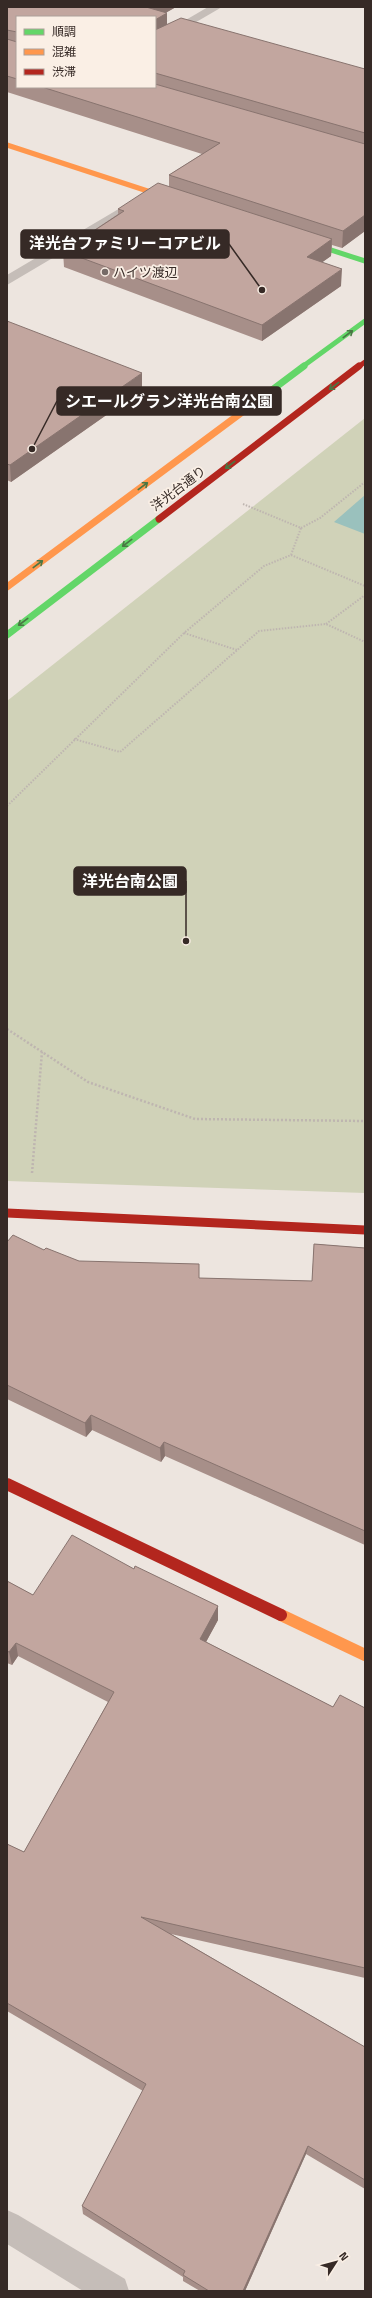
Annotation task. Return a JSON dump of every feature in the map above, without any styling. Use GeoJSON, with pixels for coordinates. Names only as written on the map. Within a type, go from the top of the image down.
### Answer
{"type":"FeatureCollection","features":[{"type":"Feature","properties":{"kind":"street"},"geometry":{"type":"LineString","coordinates":[[197,7],[213,9]]}},
{"type":"Feature","properties":{"kind":"street"},"geometry":{"type":"LineString","coordinates":[[156,42],[213,9]]}},
{"type":"Feature","properties":{"kind":"street"},"geometry":{"type":"LineString","coordinates":[[188,23],[203,27]]}},
{"type":"Feature","properties":{"kind":"street"},"geometry":{"type":"LineString","coordinates":[[7,144],[183,203]]}},
{"type":"Feature","properties":{"kind":"street"},"geometry":{"type":"LineString","coordinates":[[7,282],[152,193]]}},
{"type":"Feature","properties":{"kind":"street"},"geometry":{"type":"LineString","coordinates":[[297,239],[365,261]]}},
{"type":"Feature","properties":{"kind":"street","name":"洋光台通り"},"geometry":{"type":"LineString","coordinates":[[7,587],[365,321]]}},
{"type":"Feature","properties":{"kind":"street","name":"洋光台通り"},"geometry":{"type":"LineString","coordinates":[[7,635],[365,362]]}},
{"type":"Feature","properties":{"kind":"street"},"geometry":{"type":"LineString","coordinates":[[7,1213],[365,1230]]}},
{"type":"Feature","properties":{"kind":"street"},"geometry":{"type":"LineString","coordinates":[[7,1484],[365,1655]]}},
{"type":"Feature","properties":{"kind":"street"},"geometry":{"type":"LineString","coordinates":[[7,2226],[113,2291]]}},
{"type":"Feature","properties":{"kind":"path"},"geometry":{"type":"LineString","coordinates":[[292,555],[301,528],[320,518],[365,482]]}},
{"type":"Feature","properties":{"kind":"path"},"geometry":{"type":"LineString","coordinates":[[238,502],[301,528]]}},
{"type":"Feature","properties":{"kind":"path"},"geometry":{"type":"LineString","coordinates":[[7,806],[184,633],[264,566],[292,555],[365,586]]}},
{"type":"Feature","properties":{"kind":"path"},"geometry":{"type":"LineString","coordinates":[[74,739],[120,752],[259,631],[326,624],[365,595]]}},
{"type":"Feature","properties":{"kind":"path"},"geometry":{"type":"LineString","coordinates":[[326,624],[365,642]]}},
{"type":"Feature","properties":{"kind":"path"},"geometry":{"type":"LineString","coordinates":[[184,633],[238,650]]}},
{"type":"Feature","properties":{"kind":"path"},"geometry":{"type":"LineString","coordinates":[[7,1030],[88,1082],[195,1119],[365,1121]]}},
{"type":"Feature","properties":{"kind":"path"},"geometry":{"type":"LineString","coordinates":[[28,1214],[42,1052]]}},
{"type":"Feature","properties":{"kind":"green space"},"geometry":{"type":"Polygon","coordinates":[[[365,418],[365,1193],[7,1181],[7,701],[365,418]]]}},
{"type":"Feature","properties":{"kind":"water"},"geometry":{"type":"Polygon","coordinates":[[[365,495],[365,534],[334,522],[365,495]]]}},
{"type":"Feature","properties":{"kind":"building"},"geometry":{"type":"Polygon","coordinates":[[[7,7],[146,7],[167,13],[156,19],[156,16],[16,16],[16,32],[7,30],[7,7]]]}},
{"type":"Feature","properties":{"kind":"building"},"geometry":{"type":"Polygon","coordinates":[[[181,18],[365,69],[365,133],[156,73],[156,30],[181,18]]]}},
{"type":"Feature","properties":{"kind":"building"},"geometry":{"type":"Polygon","coordinates":[[[7,39],[16,42],[16,79],[7,76],[7,39]]]}},
{"type":"Feature","properties":{"kind":"building"},"geometry":{"type":"Polygon","coordinates":[[[156,84],[365,144],[365,215],[343,231],[169,175],[220,143],[45,88],[156,88],[156,84]]]}},
{"type":"Feature","properties":{"kind":"building"},"geometry":{"type":"Polygon","coordinates":[[[158,183],[332,239],[307,257],[342,269],[262,325],[63,251],[124,211],[118,209],[158,183]]]}},
{"type":"Feature","properties":{"kind":"building"},"geometry":{"type":"Polygon","coordinates":[[[7,321],[142,373],[10,465],[7,464],[7,321]]]}},
{"type":"Feature","properties":{"kind":"building"},"geometry":{"type":"Polygon","coordinates":[[[13,1235],[44,1250],[46,1248],[79,1261],[199,1264],[199,1278],[312,1281],[314,1244],[365,1248],[365,1531],[164,1442],[160,1448],[91,1415],[85,1423],[7,1385],[7,1242],[13,1235]]]}},
{"type":"Feature","properties":{"kind":"building"},"geometry":{"type":"Polygon","coordinates":[[[72,1535],[134,1569],[135,1566],[218,1606],[200,1639],[333,1707],[340,1695],[365,1708],[365,1968],[141,1917],[365,2047],[365,2180],[308,2146],[243,2291],[209,2291],[183,2275],[185,2271],[82,2206],[146,2084],[7,2003],[7,1844],[24,1852],[114,1692],[16,1643],[9,1652],[7,1651],[7,1581],[33,1595],[72,1535]]]}},
{"type":"Feature","properties":{"kind":"traffic: fast"},"geometry":{"type":"LineString","coordinates":[[303,241],[365,261]]}},
{"type":"Feature","properties":{"kind":"traffic: fast"},"geometry":{"type":"LineString","coordinates":[[272,390],[365,321]]}},
{"type":"Feature","properties":{"kind":"traffic: fast"},"geometry":{"type":"LineString","coordinates":[[7,635],[159,519]]}},
{"type":"Feature","properties":{"kind":"traffic: slow"},"geometry":{"type":"LineString","coordinates":[[7,145],[175,200]]}},
{"type":"Feature","properties":{"kind":"traffic: slow"},"geometry":{"type":"LineString","coordinates":[[7,587],[272,390]]}},
{"type":"Feature","properties":{"kind":"traffic: slow"},"geometry":{"type":"LineString","coordinates":[[281,1615],[365,1655]]}},
{"type":"Feature","properties":{"kind":"traffic: jam"},"geometry":{"type":"LineString","coordinates":[[159,519],[365,362]]}},
{"type":"Feature","properties":{"kind":"traffic: jam"},"geometry":{"type":"LineString","coordinates":[[7,1213],[365,1230]]}},
{"type":"Feature","properties":{"kind":"traffic: jam"},"geometry":{"type":"LineString","coordinates":[[7,1484],[281,1615]]}},
{"type":"Feature","properties":{"kind":"place","name":"ハイツ渡辺"},"geometry":{"type":"Point","coordinates":[105,272]}},
{"type":"Feature","properties":{"kind":"place","name":"洋光台ファミリーコアビル"},"geometry":{"type":"Point","coordinates":[262,290]}},
{"type":"Feature","properties":{"kind":"place","name":"シエールグラン洋光台南公園"},"geometry":{"type":"Point","coordinates":[32,449]}},
{"type":"Feature","properties":{"kind":"place","name":"洋光台南公園"},"geometry":{"type":"Point","coordinates":[186,941]}}]}
